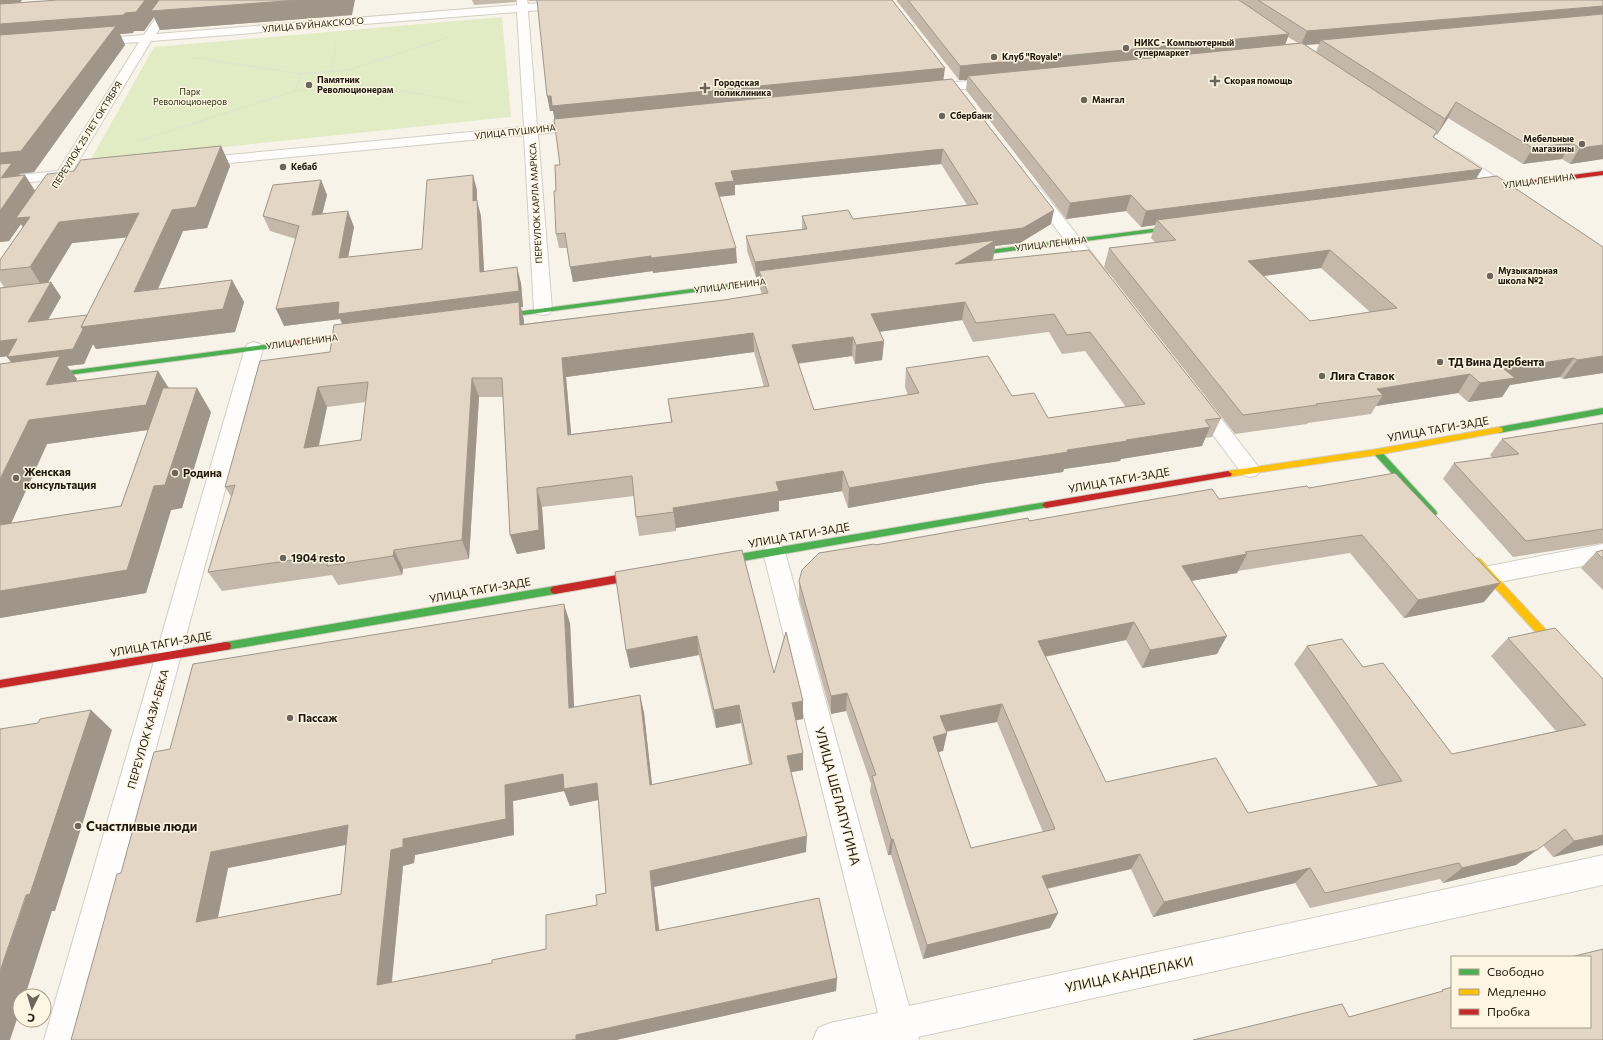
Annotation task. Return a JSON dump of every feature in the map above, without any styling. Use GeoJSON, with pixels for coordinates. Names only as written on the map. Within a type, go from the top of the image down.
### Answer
{"type":"FeatureCollection","features":[{"type":"Feature","properties":{"kind":"street","name":"ПЕРЕУЛОК 25 ЛЕТ ОКТЯБРЯ"},"geometry":{"type":"LineString","coordinates":[[51,194],[147,38],[173,0]]}},
{"type":"Feature","properties":{"kind":"street","name":"УЛИЦА БУЙНАКСКОГО"},"geometry":{"type":"LineString","coordinates":[[85,43],[523,4],[626,0]]}},
{"type":"Feature","properties":{"kind":"street","name":"ПЕРЕУЛОК КАРЛА МАРКСА"},"geometry":{"type":"LineString","coordinates":[[523,4],[543,310]]}},
{"type":"Feature","properties":{"kind":"street"},"geometry":{"type":"LineString","coordinates":[[916,91],[1010,81]]}},
{"type":"Feature","properties":{"kind":"street","name":"УЛИЦА ПУШКИНА"},"geometry":{"type":"LineString","coordinates":[[182,164],[595,124]]}},
{"type":"Feature","properties":{"kind":"street"},"geometry":{"type":"LineString","coordinates":[[1441,147],[1526,203]]}},
{"type":"Feature","properties":{"kind":"street"},"geometry":{"type":"LineString","coordinates":[[0,181],[87,173]]}},
{"type":"Feature","properties":{"kind":"street","name":"УЛИЦА ЛЕНИНА"},"geometry":{"type":"LineString","coordinates":[[1468,190],[1603,173]]}},
{"type":"Feature","properties":{"kind":"street"},"geometry":{"type":"LineString","coordinates":[[1026,179],[1107,284]]}},
{"type":"Feature","properties":{"kind":"street","name":"УЛИЦА ЛЕНИНА"},"geometry":{"type":"LineString","coordinates":[[955,257],[1192,226]]}},
{"type":"Feature","properties":{"kind":"street","name":"УЛИЦА ЛЕНИНА"},"geometry":{"type":"LineString","coordinates":[[480,318],[796,277]]}},
{"type":"Feature","properties":{"kind":"street","name":"УЛИЦА ЛЕНИНА"},"geometry":{"type":"LineString","coordinates":[[0,382],[371,333]]}},
{"type":"Feature","properties":{"kind":"street","name":"ПЕРЕУЛОК КАЗИ-БЕКА"},"geometry":{"type":"LineString","coordinates":[[61,1040],[254,348]]}},
{"type":"Feature","properties":{"kind":"street"},"geometry":{"type":"LineString","coordinates":[[1188,390],[1250,470]]}},
{"type":"Feature","properties":{"kind":"street","name":"УЛИЦА ТАГИ-ЗАДЕ"},"geometry":{"type":"LineString","coordinates":[[703,564],[1250,470],[1377,452],[1603,411]]}},
{"type":"Feature","properties":{"kind":"street"},"geometry":{"type":"LineString","coordinates":[[1377,452],[1441,523]]}},
{"type":"Feature","properties":{"kind":"street","name":"УЛИЦА ШЕЛАПУГИНА"},"geometry":{"type":"LineString","coordinates":[[774,552],[900,1032]]}},
{"type":"Feature","properties":{"kind":"street"},"geometry":{"type":"LineString","coordinates":[[1489,575],[1603,553]]}},
{"type":"Feature","properties":{"kind":"street"},"geometry":{"type":"LineString","coordinates":[[1473,558],[1603,698]]}},
{"type":"Feature","properties":{"kind":"street","name":"УЛИЦА ТАГИ-ЗАДЕ"},"geometry":{"type":"LineString","coordinates":[[0,684],[656,572]]}},
{"type":"Feature","properties":{"kind":"street","name":"УЛИЦА КАНДЕЛАКИ"},"geometry":{"type":"LineString","coordinates":[[830,1040],[900,1032],[1603,870]]}},
{"type":"Feature","properties":{"kind":"path"},"geometry":{"type":"LineString","coordinates":[[191,57],[301,74],[330,72],[348,70],[451,36]]}},
{"type":"Feature","properties":{"kind":"path"},"geometry":{"type":"LineString","coordinates":[[330,72],[337,39]]}},
{"type":"Feature","properties":{"kind":"path"},"geometry":{"type":"LineString","coordinates":[[135,142],[295,91],[343,88],[348,70]]}},
{"type":"Feature","properties":{"kind":"path"},"geometry":{"type":"LineString","coordinates":[[295,91],[301,74]]}},
{"type":"Feature","properties":{"kind":"path"},"geometry":{"type":"LineString","coordinates":[[345,82],[470,102]]}},
{"type":"Feature","properties":{"kind":"green space","name":"Парк Революционеров"},"geometry":{"type":"Polygon","coordinates":[[[502,17],[511,117],[90,161],[154,47],[502,17]]]}},
{"type":"Feature","properties":{"kind":"building"},"geometry":{"type":"Polygon","coordinates":[[[58,0],[145,0],[136,12],[125,13],[124,15],[0,24],[0,4],[58,0]]]}},
{"type":"Feature","properties":{"kind":"building"},"geometry":{"type":"Polygon","coordinates":[[[159,0],[299,0],[151,11],[159,0]]]}},
{"type":"Feature","properties":{"kind":"building"},"geometry":{"type":"Polygon","coordinates":[[[537,0],[892,0],[945,68],[552,106],[551,96],[547,96],[537,0]]]}},
{"type":"Feature","properties":{"kind":"building"},"geometry":{"type":"Polygon","coordinates":[[[908,0],[1239,0],[1289,34],[960,66],[908,0]]]}},
{"type":"Feature","properties":{"kind":"building"},"geometry":{"type":"Polygon","coordinates":[[[1258,0],[1603,0],[1603,6],[1307,31],[1258,0]]]}},
{"type":"Feature","properties":{"kind":"building"},"geometry":{"type":"Polygon","coordinates":[[[1603,14],[1603,145],[1580,148],[1571,143],[1533,148],[1456,102],[1445,119],[1321,40],[1603,14]]]}},
{"type":"Feature","properties":{"kind":"building"},"geometry":{"type":"Polygon","coordinates":[[[116,26],[21,151],[0,153],[0,35],[116,26]]]}},
{"type":"Feature","properties":{"kind":"building"},"geometry":{"type":"Polygon","coordinates":[[[1302,43],[1437,131],[1433,137],[1482,169],[1146,211],[1131,195],[1070,203],[968,76],[1302,43]]]}},
{"type":"Feature","properties":{"kind":"building"},"geometry":{"type":"Polygon","coordinates":[[[952,79],[1054,210],[1023,228],[755,262],[746,236],[807,229],[802,216],[848,210],[853,219],[978,204],[943,149],[731,171],[734,181],[715,183],[736,248],[651,258],[651,256],[570,267],[565,233],[556,234],[554,191],[556,191],[555,165],[560,165],[554,119],[952,79]]]}},
{"type":"Feature","properties":{"kind":"building"},"geometry":{"type":"Polygon","coordinates":[[[221,146],[196,207],[172,210],[134,292],[232,280],[223,309],[81,327],[139,213],[59,222],[30,267],[0,270],[0,260],[30,217],[16,218],[47,174],[74,171],[81,160],[221,146]]]}},
{"type":"Feature","properties":{"kind":"building"},"geometry":{"type":"Polygon","coordinates":[[[12,163],[1,178],[25,175],[0,211],[0,164],[12,163]]]}},
{"type":"Feature","properties":{"kind":"building"},"geometry":{"type":"Polygon","coordinates":[[[473,175],[473,201],[477,200],[480,272],[517,267],[519,291],[338,314],[339,302],[276,309],[299,226],[263,216],[273,185],[321,180],[312,215],[348,211],[339,258],[422,249],[427,180],[473,175]]]}},
{"type":"Feature","properties":{"kind":"building"},"geometry":{"type":"Polygon","coordinates":[[[1497,176],[1603,247],[1603,356],[1577,360],[1574,358],[1504,369],[1515,378],[1480,383],[1470,374],[1377,389],[1383,395],[1243,415],[1109,248],[1176,240],[1157,220],[1497,176]],[[1330,250],[1248,261],[1310,321],[1397,308],[1330,250]]]}},
{"type":"Feature","properties":{"kind":"building"},"geometry":{"type":"Polygon","coordinates":[[[996,240],[955,264],[1089,250],[1221,418],[1205,420],[1210,427],[849,488],[843,471],[776,482],[779,491],[673,508],[674,512],[636,517],[632,476],[537,488],[539,530],[510,535],[502,378],[472,378],[462,540],[394,550],[393,556],[327,566],[329,555],[208,572],[235,485],[225,487],[260,361],[330,352],[334,325],[519,302],[520,325],[724,300],[768,293],[759,271],[996,240]],[[965,302],[871,314],[884,341],[856,345],[853,337],[792,345],[814,410],[919,393],[906,368],[988,356],[1012,396],[1034,393],[1048,418],[1145,404],[1090,332],[1067,335],[1054,314],[976,323],[965,302]],[[753,333],[562,358],[568,435],[672,422],[668,399],[769,386],[753,333]],[[368,382],[318,387],[304,448],[361,440],[368,382]]]}},
{"type":"Feature","properties":{"kind":"building"},"geometry":{"type":"Polygon","coordinates":[[[51,282],[28,322],[87,315],[81,327],[83,329],[73,349],[7,357],[17,339],[0,341],[0,288],[51,282]]]}},
{"type":"Feature","properties":{"kind":"building"},"geometry":{"type":"Polygon","coordinates":[[[60,356],[46,385],[158,371],[146,405],[29,420],[0,479],[0,364],[60,356]]]}},
{"type":"Feature","properties":{"kind":"building"},"geometry":{"type":"Polygon","coordinates":[[[163,388],[197,388],[165,485],[154,486],[127,570],[0,591],[0,525],[121,506],[163,388]]]}},
{"type":"Feature","properties":{"kind":"building"},"geometry":{"type":"Polygon","coordinates":[[[1603,423],[1603,529],[1526,541],[1454,463],[1519,454],[1502,439],[1603,423]]]}},
{"type":"Feature","properties":{"kind":"building"},"geometry":{"type":"Polygon","coordinates":[[[1395,473],[1500,583],[1418,600],[1362,535],[1245,552],[1247,554],[1182,566],[1227,636],[1150,650],[1134,622],[1038,641],[1106,782],[1216,758],[1248,813],[1402,781],[1307,646],[1342,639],[1363,667],[1383,663],[1452,754],[1586,725],[1508,638],[1555,628],[1603,679],[1603,835],[1574,841],[1565,829],[1537,850],[1462,868],[1459,863],[1325,893],[1310,868],[1164,902],[1140,854],[1042,876],[1058,913],[927,945],[893,839],[891,839],[872,776],[876,775],[847,693],[831,696],[799,581],[802,570],[819,553],[875,545],[1028,518],[1029,521],[1212,489],[1219,499],[1307,486],[1309,488],[1395,473]],[[1002,704],[940,716],[947,733],[933,737],[971,848],[1055,829],[1002,704]]]}},
{"type":"Feature","properties":{"kind":"building"},"geometry":{"type":"Polygon","coordinates":[[[742,550],[774,673],[786,632],[803,701],[792,703],[803,753],[787,756],[807,836],[650,871],[656,931],[819,898],[837,978],[576,1035],[576,1039],[571,1040],[71,1040],[117,874],[121,873],[154,752],[170,749],[193,664],[564,604],[569,708],[640,695],[650,785],[752,764],[739,705],[714,710],[697,636],[626,650],[615,572],[742,550]],[[563,774],[505,785],[506,819],[403,839],[403,847],[391,850],[377,985],[492,963],[492,960],[546,949],[546,915],[597,905],[596,895],[606,893],[597,783],[564,789],[563,774]],[[348,825],[211,852],[196,922],[341,894],[348,825]]]}},
{"type":"Feature","properties":{"kind":"building"},"geometry":{"type":"Polygon","coordinates":[[[1603,550],[1603,559],[1596,552],[1603,550]]]}},
{"type":"Feature","properties":{"kind":"building"},"geometry":{"type":"Polygon","coordinates":[[[91,710],[30,894],[26,895],[0,971],[0,729],[38,723],[40,719],[91,710]]]}},
{"type":"Feature","properties":{"kind":"building"},"geometry":{"type":"Polygon","coordinates":[[[1603,949],[1603,1040],[1193,1040],[1342,1004],[1349,1017],[1443,991],[1442,990],[1451,987],[1451,1028],[1591,1028],[1591,956],[1575,956],[1603,949]]]}},
{"type":"Feature","properties":{"kind":"traffic: fast"},"geometry":{"type":"LineString","coordinates":[[965,255],[1183,227]]}},
{"type":"Feature","properties":{"kind":"traffic: fast"},"geometry":{"type":"LineString","coordinates":[[493,317],[790,278]]}},
{"type":"Feature","properties":{"kind":"traffic: fast"},"geometry":{"type":"LineString","coordinates":[[0,382],[278,345]]}},
{"type":"Feature","properties":{"kind":"traffic: fast"},"geometry":{"type":"LineString","coordinates":[[1499,430],[1603,411]]}},
{"type":"Feature","properties":{"kind":"traffic: fast"},"geometry":{"type":"LineString","coordinates":[[1377,452],[1433,513]]}},
{"type":"Feature","properties":{"kind":"traffic: fast"},"geometry":{"type":"LineString","coordinates":[[715,562],[1046,505]]}},
{"type":"Feature","properties":{"kind":"traffic: fast"},"geometry":{"type":"LineString","coordinates":[[226,646],[555,590]]}},
{"type":"Feature","properties":{"kind":"traffic: slow"},"geometry":{"type":"LineString","coordinates":[[1228,474],[1377,452],[1499,430]]}},
{"type":"Feature","properties":{"kind":"traffic: slow"},"geometry":{"type":"LineString","coordinates":[[1477,562],[1603,698]]}},
{"type":"Feature","properties":{"kind":"traffic: jam"},"geometry":{"type":"LineString","coordinates":[[1481,189],[1603,173]]}},
{"type":"Feature","properties":{"kind":"traffic: jam"},"geometry":{"type":"LineString","coordinates":[[278,345],[362,334]]}},
{"type":"Feature","properties":{"kind":"traffic: jam"},"geometry":{"type":"LineString","coordinates":[[1046,505],[1228,474]]}},
{"type":"Feature","properties":{"kind":"traffic: jam"},"geometry":{"type":"LineString","coordinates":[[555,590],[646,574]]}},
{"type":"Feature","properties":{"kind":"traffic: jam"},"geometry":{"type":"LineString","coordinates":[[0,684],[226,646]]}},
{"type":"Feature","properties":{"kind":"place","name":"НИКС - Компьютерный супермаркет"},"geometry":{"type":"Point","coordinates":[1126,48]}},
{"type":"Feature","properties":{"kind":"place","name":"Клуб \"Royale\""},"geometry":{"type":"Point","coordinates":[994,57]}},
{"type":"Feature","properties":{"kind":"place","name":"Скорая помощь"},"geometry":{"type":"Point","coordinates":[1215,81]}},
{"type":"Feature","properties":{"kind":"place","name":"Памятник Революционерам"},"geometry":{"type":"Point","coordinates":[309,85]}},
{"type":"Feature","properties":{"kind":"place","name":"Городская поликлиника"},"geometry":{"type":"Point","coordinates":[705,88]}},
{"type":"Feature","properties":{"kind":"place","name":"Мангал"},"geometry":{"type":"Point","coordinates":[1084,100]}},
{"type":"Feature","properties":{"kind":"place","name":"Сбербанк"},"geometry":{"type":"Point","coordinates":[942,116]}},
{"type":"Feature","properties":{"kind":"place","name":"Мебельные магазины"},"geometry":{"type":"Point","coordinates":[1582,144]}},
{"type":"Feature","properties":{"kind":"place","name":"Кебаб"},"geometry":{"type":"Point","coordinates":[283,167]}},
{"type":"Feature","properties":{"kind":"place","name":"Музыкальная школа №2"},"geometry":{"type":"Point","coordinates":[1490,276]}},
{"type":"Feature","properties":{"kind":"place","name":"ТД Вина Дербента"},"geometry":{"type":"Point","coordinates":[1440,362]}},
{"type":"Feature","properties":{"kind":"place","name":"Лига Ставок"},"geometry":{"type":"Point","coordinates":[1322,376]}},
{"type":"Feature","properties":{"kind":"place","name":"Родина"},"geometry":{"type":"Point","coordinates":[175,473]}},
{"type":"Feature","properties":{"kind":"place","name":"Женская консультация"},"geometry":{"type":"Point","coordinates":[16,478]}},
{"type":"Feature","properties":{"kind":"place","name":"1904 resto"},"geometry":{"type":"Point","coordinates":[283,558]}},
{"type":"Feature","properties":{"kind":"place","name":"Пассаж"},"geometry":{"type":"Point","coordinates":[290,718]}},
{"type":"Feature","properties":{"kind":"place","name":"Счастливые люди"},"geometry":{"type":"Point","coordinates":[78,826]}}]}
